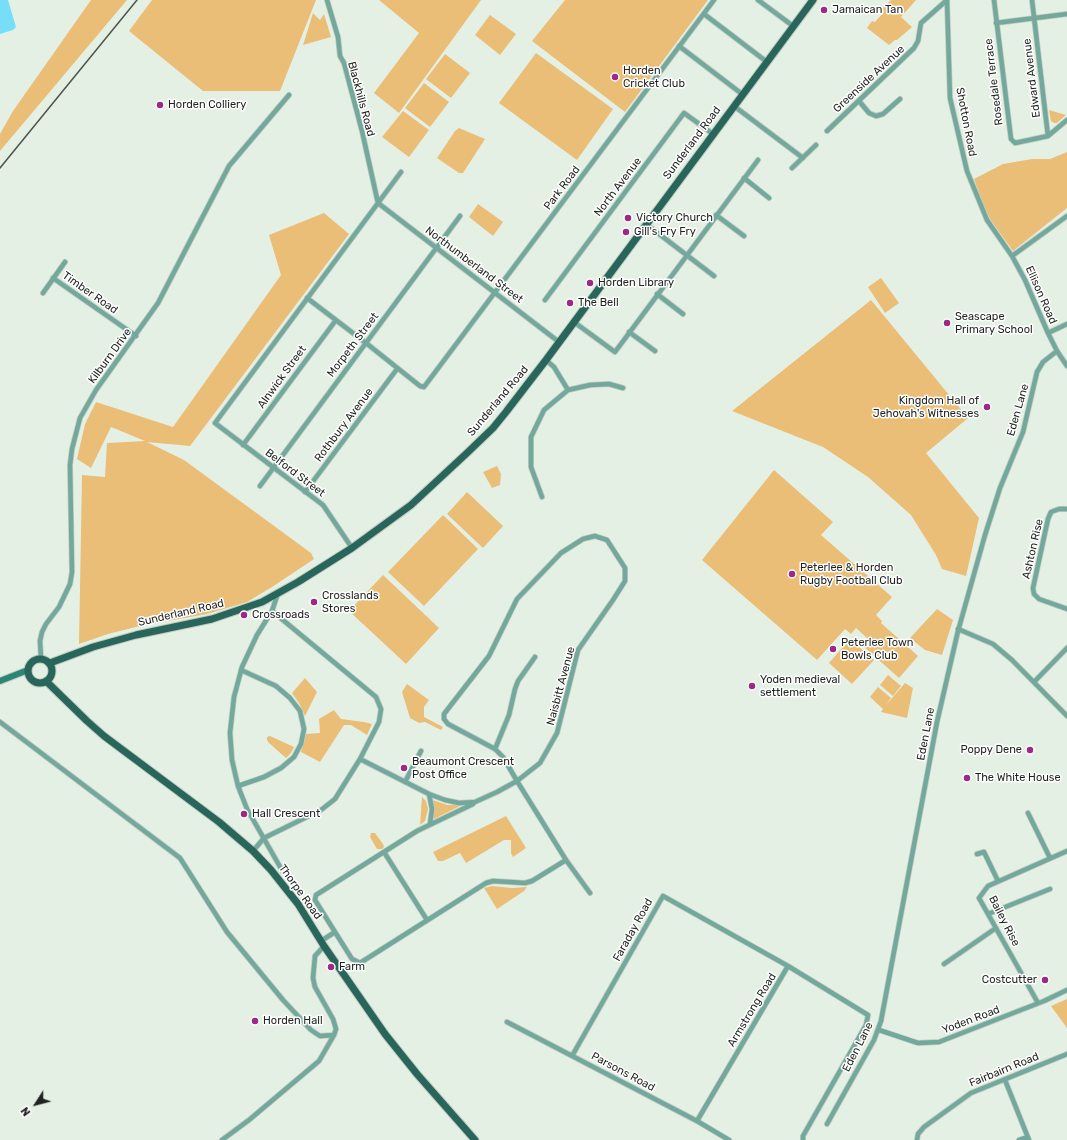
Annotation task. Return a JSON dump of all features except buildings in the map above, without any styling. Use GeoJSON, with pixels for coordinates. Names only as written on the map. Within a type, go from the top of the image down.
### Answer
{"type":"FeatureCollection","features":[{"type":"Feature","properties":{"kind":"main road","name":"Sunderland Road"},"geometry":{"type":"LineString","coordinates":[[50,663],[93,647],[136,635],[212,619],[262,602],[310,576],[352,548],[411,505],[493,428],[546,360],[813,0]]}},
{"type":"Feature","properties":{"kind":"main road"},"geometry":{"type":"LineString","coordinates":[[41,658],[48,661],[52,667],[52,674],[46,681],[41,683],[33,680],[29,675],[28,670],[32,661],[41,658]]}},
{"type":"Feature","properties":{"kind":"main road"},"geometry":{"type":"LineString","coordinates":[[0,680],[28,670]]}},
{"type":"Feature","properties":{"kind":"main road","name":"Thorpe Road"},"geometry":{"type":"LineString","coordinates":[[46,681],[86,721],[104,736],[219,822],[253,851],[286,888],[298,904],[322,943],[390,1040],[417,1074],[475,1140]]}},
{"type":"Feature","properties":{"kind":"street","name":"Blackhills Road"},"geometry":{"type":"LineString","coordinates":[[327,0],[338,37],[340,56],[344,63],[362,130],[378,203]]}},
{"type":"Feature","properties":{"kind":"street","name":"Park Road"},"geometry":{"type":"LineString","coordinates":[[397,369],[420,386],[424,387],[714,0]]}},
{"type":"Feature","properties":{"kind":"street"},"geometry":{"type":"LineString","coordinates":[[758,0],[793,26]]}},
{"type":"Feature","properties":{"kind":"street","name":"Greenside Avenue"},"geometry":{"type":"LineString","coordinates":[[827,131],[914,48],[918,41],[921,23],[947,0]]}},
{"type":"Feature","properties":{"kind":"street","name":"Shotton Road"},"geometry":{"type":"LineString","coordinates":[[947,0],[950,98],[967,171],[987,220],[1011,254]]}},
{"type":"Feature","properties":{"kind":"street","name":"Rosedale Terrace"},"geometry":{"type":"LineString","coordinates":[[994,0],[1010,139],[1015,143],[1048,136]]}},
{"type":"Feature","properties":{"kind":"street","name":"Edward Avenue"},"geometry":{"type":"LineString","coordinates":[[1032,0],[1048,136]]}},
{"type":"Feature","properties":{"kind":"street"},"geometry":{"type":"LineString","coordinates":[[704,14],[767,62]]}},
{"type":"Feature","properties":{"kind":"street"},"geometry":{"type":"LineString","coordinates":[[996,23],[1067,14]]}},
{"type":"Feature","properties":{"kind":"street"},"geometry":{"type":"LineString","coordinates":[[680,46],[742,94]]}},
{"type":"Feature","properties":{"kind":"street","name":"Kilburn Drive"},"geometry":{"type":"LineString","coordinates":[[41,658],[40,641],[42,632],[59,607],[70,584],[72,572],[70,465],[80,418],[96,390],[136,336],[158,303],[229,166],[289,95]]}},
{"type":"Feature","properties":{"kind":"street"},"geometry":{"type":"LineString","coordinates":[[859,101],[869,113],[876,116],[887,111],[900,99]]}},
{"type":"Feature","properties":{"kind":"street"},"geometry":{"type":"LineString","coordinates":[[734,106],[803,158]]}},
{"type":"Feature","properties":{"kind":"street","name":"North Avenue"},"geometry":{"type":"LineString","coordinates":[[545,300],[684,113],[713,134]]}},
{"type":"Feature","properties":{"kind":"street"},"geometry":{"type":"LineString","coordinates":[[1048,136],[1067,120]]}},
{"type":"Feature","properties":{"kind":"street"},"geometry":{"type":"LineString","coordinates":[[792,168],[816,146]]}},
{"type":"Feature","properties":{"kind":"street"},"geometry":{"type":"LineString","coordinates":[[574,322],[614,352],[758,160]]}},
{"type":"Feature","properties":{"kind":"street"},"geometry":{"type":"LineString","coordinates":[[397,369],[366,343],[307,298],[401,172]]}},
{"type":"Feature","properties":{"kind":"street"},"geometry":{"type":"LineString","coordinates":[[744,178],[769,198]]}},
{"type":"Feature","properties":{"kind":"street","name":"Northumberland Street"},"geometry":{"type":"LineString","coordinates":[[378,203],[559,342]]}},
{"type":"Feature","properties":{"kind":"street","name":"Morpeth Street"},"geometry":{"type":"LineString","coordinates":[[260,486],[460,216]]}},
{"type":"Feature","properties":{"kind":"street"},"geometry":{"type":"LineString","coordinates":[[716,216],[744,236]]}},
{"type":"Feature","properties":{"kind":"street"},"geometry":{"type":"LineString","coordinates":[[1011,254],[1067,216]]}},
{"type":"Feature","properties":{"kind":"street"},"geometry":{"type":"LineString","coordinates":[[646,224],[714,276]]}},
{"type":"Feature","properties":{"kind":"street","name":"Ellison Road"},"geometry":{"type":"LineString","coordinates":[[1011,254],[1025,280],[1048,333],[1067,366]]}},
{"type":"Feature","properties":{"kind":"street","name":"Timber Road"},"geometry":{"type":"LineString","coordinates":[[43,293],[65,262]]}},
{"type":"Feature","properties":{"kind":"street","name":"Timber Road"},"geometry":{"type":"LineString","coordinates":[[53,278],[136,336]]}},
{"type":"Feature","properties":{"kind":"street"},"geometry":{"type":"LineString","coordinates":[[657,294],[683,314]]}},
{"type":"Feature","properties":{"kind":"street","name":"Belford Street"},"geometry":{"type":"LineString","coordinates":[[307,298],[215,424],[323,505],[352,548]]}},
{"type":"Feature","properties":{"kind":"street","name":"Alnwick Street"},"geometry":{"type":"LineString","coordinates":[[243,445],[336,320]]}},
{"type":"Feature","properties":{"kind":"street"},"geometry":{"type":"LineString","coordinates":[[1048,333],[1067,324]]}},
{"type":"Feature","properties":{"kind":"street"},"geometry":{"type":"LineString","coordinates":[[629,332],[655,352]]}},
{"type":"Feature","properties":{"kind":"street","name":"Eden Lane"},"geometry":{"type":"LineString","coordinates":[[827,1124],[879,1030],[937,722],[958,629],[989,521],[1005,475],[1023,432],[1037,372],[1043,362],[1057,351]]}},
{"type":"Feature","properties":{"kind":"street"},"geometry":{"type":"LineString","coordinates":[[546,360],[554,367],[568,390]]}},
{"type":"Feature","properties":{"kind":"street","name":"Rothbury Avenue"},"geometry":{"type":"LineString","coordinates":[[305,492],[397,369]]}},
{"type":"Feature","properties":{"kind":"street"},"geometry":{"type":"LineString","coordinates":[[542,497],[531,467],[531,438],[544,410],[568,390],[590,385],[609,384],[623,388]]}},
{"type":"Feature","properties":{"kind":"street","name":"Ashton Rise"},"geometry":{"type":"LineString","coordinates":[[1067,510],[1059,509],[1051,512],[1048,519],[1033,588],[1034,594],[1039,599],[1067,609]]}},
{"type":"Feature","properties":{"kind":"street","name":"Naisbitt Avenue"},"geometry":{"type":"LineString","coordinates":[[426,920],[360,962],[352,959],[315,900],[316,895],[430,824],[517,781],[540,763],[557,733],[578,650],[625,580],[625,568],[607,540],[594,536],[584,539],[561,552],[517,600],[489,656],[444,714],[444,719],[448,724],[495,749]]}},
{"type":"Feature","properties":{"kind":"street","name":"Thorpe Road"},"geometry":{"type":"LineString","coordinates":[[278,593],[272,611],[257,635],[241,670],[234,697],[230,733],[232,760],[238,786],[247,809],[283,872]]}},
{"type":"Feature","properties":{"kind":"street"},"geometry":{"type":"LineString","coordinates":[[253,851],[264,838],[321,810],[335,799],[360,759],[378,722],[381,709],[376,697],[272,611]]}},
{"type":"Feature","properties":{"kind":"street"},"geometry":{"type":"LineString","coordinates":[[958,629],[993,644],[1012,660],[1067,716]]}},
{"type":"Feature","properties":{"kind":"street"},"geometry":{"type":"LineString","coordinates":[[1034,682],[1067,648]]}},
{"type":"Feature","properties":{"kind":"street"},"geometry":{"type":"LineString","coordinates":[[535,657],[518,680],[509,715],[495,749],[504,757],[517,781],[566,860],[590,893]]}},
{"type":"Feature","properties":{"kind":"street"},"geometry":{"type":"LineString","coordinates":[[238,786],[264,777],[281,768],[294,757],[301,744],[304,729],[300,711],[290,698],[276,686],[241,670]]}},
{"type":"Feature","properties":{"kind":"street"},"geometry":{"type":"LineString","coordinates":[[0,722],[180,858],[226,932],[283,1000],[311,1030],[320,1036],[334,1035]]}},
{"type":"Feature","properties":{"kind":"street"},"geometry":{"type":"LineString","coordinates":[[405,782],[421,751]]}},
{"type":"Feature","properties":{"kind":"street"},"geometry":{"type":"LineString","coordinates":[[360,759],[444,800],[459,803],[475,802]]}},
{"type":"Feature","properties":{"kind":"street"},"geometry":{"type":"LineString","coordinates":[[429,794],[432,809],[430,824]]}},
{"type":"Feature","properties":{"kind":"street"},"geometry":{"type":"LineString","coordinates":[[1028,813],[1050,858]]}},
{"type":"Feature","properties":{"kind":"street","name":"Bailey Rise"},"geometry":{"type":"LineString","coordinates":[[1038,1003],[980,898],[988,886],[1067,851]]}},
{"type":"Feature","properties":{"kind":"street"},"geometry":{"type":"LineString","coordinates":[[384,852],[426,920],[486,883],[493,881],[525,883],[532,881],[566,860]]}},
{"type":"Feature","properties":{"kind":"street"},"geometry":{"type":"LineString","coordinates":[[978,854],[984,852],[998,881]]}},
{"type":"Feature","properties":{"kind":"street"},"geometry":{"type":"LineString","coordinates":[[988,914],[1050,889]]}},
{"type":"Feature","properties":{"kind":"street","name":"Faraday Road"},"geometry":{"type":"LineString","coordinates":[[572,1056],[663,896],[788,966]]}},
{"type":"Feature","properties":{"kind":"street"},"geometry":{"type":"LineString","coordinates":[[944,964],[996,928]]}},
{"type":"Feature","properties":{"kind":"street"},"geometry":{"type":"LineString","coordinates":[[222,1140],[249,1120],[319,1061],[334,1035],[336,1029],[333,1019],[315,987],[313,978],[315,956],[322,943],[335,932]]}},
{"type":"Feature","properties":{"kind":"street","name":"Armstrong Road"},"geometry":{"type":"LineString","coordinates":[[697,1122],[788,966],[868,1014],[866,1025],[803,1136],[803,1140]]}},
{"type":"Feature","properties":{"kind":"street","name":"Yoden Road"},"geometry":{"type":"LineString","coordinates":[[879,1030],[918,1043],[939,1042],[1067,990]]}},
{"type":"Feature","properties":{"kind":"street","name":"Parsons Road"},"geometry":{"type":"LineString","coordinates":[[507,1022],[729,1140]]}},
{"type":"Feature","properties":{"kind":"street","name":"Fairbairn Road"},"geometry":{"type":"LineString","coordinates":[[917,1140],[918,1134],[924,1127],[971,1093],[1067,1054]]}},
{"type":"Feature","properties":{"kind":"street"},"geometry":{"type":"LineString","coordinates":[[1005,1080],[1028,1138],[1018,1140]]}},
{"type":"Feature","properties":{"kind":"shaded area"},"geometry":{"type":"Polygon","coordinates":[[[91,0],[127,0],[0,151],[0,134],[13,111],[91,0]]]}},
{"type":"Feature","properties":{"kind":"shaded area"},"geometry":{"type":"Polygon","coordinates":[[[152,0],[316,0],[280,91],[203,91],[129,31],[152,0]]]}},
{"type":"Feature","properties":{"kind":"shaded area"},"geometry":{"type":"Polygon","coordinates":[[[379,0],[481,0],[399,113],[374,93],[419,33],[379,0]]]}},
{"type":"Feature","properties":{"kind":"shaded area","name":"Horden Cricket Club"},"geometry":{"type":"Polygon","coordinates":[[[565,0],[708,0],[625,112],[532,41],[565,0]]]}},
{"type":"Feature","properties":{"kind":"shaded area"},"geometry":{"type":"Polygon","coordinates":[[[891,0],[916,0],[901,17],[912,27],[889,45],[867,28],[872,21],[875,22],[884,12],[883,8],[891,0]]]}},
{"type":"Feature","properties":{"kind":"shaded area"},"geometry":{"type":"Polygon","coordinates":[[[313,13],[320,20],[324,14],[331,37],[303,45],[313,13]]]}},
{"type":"Feature","properties":{"kind":"shaded area"},"geometry":{"type":"Polygon","coordinates":[[[490,15],[516,34],[500,55],[475,35],[490,15]]]}},
{"type":"Feature","properties":{"kind":"shaded area"},"geometry":{"type":"Polygon","coordinates":[[[536,53],[613,109],[577,160],[499,103],[536,53]]]}},
{"type":"Feature","properties":{"kind":"shaded area"},"geometry":{"type":"Polygon","coordinates":[[[445,54],[470,73],[451,98],[426,79],[445,54]]]}},
{"type":"Feature","properties":{"kind":"shaded area"},"geometry":{"type":"Polygon","coordinates":[[[424,83],[449,102],[430,127],[405,108],[424,83]]]}},
{"type":"Feature","properties":{"kind":"shaded area"},"geometry":{"type":"Polygon","coordinates":[[[1049,110],[1066,115],[1057,123],[1054,123],[1051,121],[1049,110]]]}},
{"type":"Feature","properties":{"kind":"shaded area"},"geometry":{"type":"Polygon","coordinates":[[[403,111],[429,130],[409,157],[382,137],[403,111]]]}},
{"type":"Feature","properties":{"kind":"shaded area"},"geometry":{"type":"Polygon","coordinates":[[[459,128],[485,139],[463,173],[459,173],[437,158],[455,131],[459,128]]]}},
{"type":"Feature","properties":{"kind":"shaded area"},"geometry":{"type":"Polygon","coordinates":[[[1067,152],[1067,208],[1013,251],[990,219],[974,179],[1003,164],[1032,159],[1050,159],[1067,152]]]}},
{"type":"Feature","properties":{"kind":"shaded area"},"geometry":{"type":"Polygon","coordinates":[[[478,204],[503,222],[493,236],[469,217],[478,204]]]}},
{"type":"Feature","properties":{"kind":"shaded area"},"geometry":{"type":"Polygon","coordinates":[[[324,213],[349,234],[190,446],[147,442],[184,460],[311,553],[314,559],[247,602],[207,614],[140,626],[108,634],[79,644],[82,475],[105,477],[107,443],[145,441],[111,427],[91,468],[77,459],[85,424],[96,402],[173,427],[281,275],[269,235],[324,213]]]}},
{"type":"Feature","properties":{"kind":"shaded area"},"geometry":{"type":"Polygon","coordinates":[[[881,278],[899,303],[885,313],[868,287],[881,278]]]}},
{"type":"Feature","properties":{"kind":"shaded area"},"geometry":{"type":"Polygon","coordinates":[[[871,300],[968,418],[926,453],[979,518],[966,576],[942,569],[936,555],[911,515],[868,477],[823,447],[732,411],[871,300]]]}},
{"type":"Feature","properties":{"kind":"shaded area"},"geometry":{"type":"Polygon","coordinates":[[[497,466],[501,474],[500,485],[492,488],[483,472],[497,466]]]}},
{"type":"Feature","properties":{"kind":"shaded area","name":"Peterlee & Horden Rugby Football Club"},"geometry":{"type":"Polygon","coordinates":[[[774,470],[833,522],[821,535],[892,597],[876,615],[882,621],[881,623],[918,656],[899,678],[862,645],[867,638],[856,628],[851,634],[845,629],[817,660],[702,560],[774,470]]]}},
{"type":"Feature","properties":{"kind":"shaded area"},"geometry":{"type":"Polygon","coordinates":[[[467,492],[503,526],[483,548],[447,514],[467,492]]]}},
{"type":"Feature","properties":{"kind":"shaded area"},"geometry":{"type":"Polygon","coordinates":[[[443,515],[478,549],[424,606],[388,572],[443,515]]]}},
{"type":"Feature","properties":{"kind":"shaded area"},"geometry":{"type":"Polygon","coordinates":[[[383,575],[439,628],[406,664],[349,611],[383,575]]]}},
{"type":"Feature","properties":{"kind":"shaded area"},"geometry":{"type":"Polygon","coordinates":[[[937,609],[953,620],[942,655],[925,650],[910,638],[937,609]]]}},
{"type":"Feature","properties":{"kind":"shaded area"},"geometry":{"type":"Polygon","coordinates":[[[850,639],[874,660],[852,684],[829,663],[850,639]]]}},
{"type":"Feature","properties":{"kind":"shaded area"},"geometry":{"type":"Polygon","coordinates":[[[888,675],[901,686],[893,696],[880,685],[888,675]]]}},
{"type":"Feature","properties":{"kind":"shaded area"},"geometry":{"type":"Polygon","coordinates":[[[305,678],[317,692],[305,716],[292,693],[305,678]]]}},
{"type":"Feature","properties":{"kind":"shaded area"},"geometry":{"type":"Polygon","coordinates":[[[905,683],[913,688],[907,718],[881,712],[883,709],[870,697],[878,687],[891,698],[886,705],[905,683]]]}},
{"type":"Feature","properties":{"kind":"shaded area"},"geometry":{"type":"Polygon","coordinates":[[[407,684],[429,700],[424,707],[424,717],[443,727],[441,730],[425,722],[419,723],[410,718],[402,692],[407,684]]]}},
{"type":"Feature","properties":{"kind":"shaded area"},"geometry":{"type":"Polygon","coordinates":[[[334,710],[341,719],[372,724],[367,735],[351,725],[344,725],[320,762],[301,752],[306,734],[320,733],[319,719],[334,710]]]}},
{"type":"Feature","properties":{"kind":"shaded area"},"geometry":{"type":"Polygon","coordinates":[[[270,736],[294,747],[286,758],[269,743],[267,737],[270,736]]]}},
{"type":"Feature","properties":{"kind":"shaded area"},"geometry":{"type":"Polygon","coordinates":[[[422,797],[426,801],[428,809],[425,821],[420,825],[422,797]]]}},
{"type":"Feature","properties":{"kind":"shaded area"},"geometry":{"type":"Polygon","coordinates":[[[433,800],[447,805],[462,805],[434,819],[433,800]]]}},
{"type":"Feature","properties":{"kind":"shaded area"},"geometry":{"type":"Polygon","coordinates":[[[506,816],[526,848],[513,857],[511,853],[511,840],[504,840],[466,863],[460,853],[443,861],[438,861],[433,852],[506,816]]]}},
{"type":"Feature","properties":{"kind":"shaded area"},"geometry":{"type":"Polygon","coordinates":[[[371,833],[375,833],[383,844],[384,847],[382,849],[377,849],[370,837],[371,833]]]}},
{"type":"Feature","properties":{"kind":"shaded area"},"geometry":{"type":"Polygon","coordinates":[[[492,886],[512,888],[527,887],[524,891],[497,909],[484,888],[492,886]]]}},
{"type":"Feature","properties":{"kind":"shaded area"},"geometry":{"type":"Polygon","coordinates":[[[1067,999],[1067,1028],[1051,1006],[1067,999]]]}},
{"type":"Feature","properties":{"kind":"water"},"geometry":{"type":"Polygon","coordinates":[[[0,0],[8,0],[16,27],[13,30],[0,34],[0,0]]]}},
{"type":"Feature","properties":{"kind":"railway"},"geometry":{"type":"LineString","coordinates":[[0,168],[137,0]]}},
{"type":"Feature","properties":{"kind":"place","name":"Jamaican Tan"},"geometry":{"type":"Point","coordinates":[824,10]}},
{"type":"Feature","properties":{"kind":"place","name":"Horden Cricket Club"},"geometry":{"type":"Point","coordinates":[615,77]}},
{"type":"Feature","properties":{"kind":"place","name":"Horden Colliery"},"geometry":{"type":"Point","coordinates":[160,105]}},
{"type":"Feature","properties":{"kind":"place","name":"Victory Church"},"geometry":{"type":"Point","coordinates":[628,218]}},
{"type":"Feature","properties":{"kind":"place","name":"Gill's Fry Fry"},"geometry":{"type":"Point","coordinates":[626,232]}},
{"type":"Feature","properties":{"kind":"place","name":"Horden Library"},"geometry":{"type":"Point","coordinates":[590,283]}},
{"type":"Feature","properties":{"kind":"place","name":"The Bell"},"geometry":{"type":"Point","coordinates":[570,303]}},
{"type":"Feature","properties":{"kind":"place","name":"Seascape Primary School"},"geometry":{"type":"Point","coordinates":[947,323]}},
{"type":"Feature","properties":{"kind":"place","name":"Kingdom Hall of Jehovah's Witnesses"},"geometry":{"type":"Point","coordinates":[987,407]}},
{"type":"Feature","properties":{"kind":"place","name":"Peterlee & Horden Rugby Football Club"},"geometry":{"type":"Point","coordinates":[792,574]}},
{"type":"Feature","properties":{"kind":"place","name":"Crosslands Stores"},"geometry":{"type":"Point","coordinates":[314,602]}},
{"type":"Feature","properties":{"kind":"place","name":"Crossroads"},"geometry":{"type":"Point","coordinates":[244,615]}},
{"type":"Feature","properties":{"kind":"place","name":"Peterlee Town Bowls Club"},"geometry":{"type":"Point","coordinates":[833,649]}},
{"type":"Feature","properties":{"kind":"place","name":"Yoden medieval settlement"},"geometry":{"type":"Point","coordinates":[752,686]}},
{"type":"Feature","properties":{"kind":"place","name":"Poppy Dene"},"geometry":{"type":"Point","coordinates":[1030,750]}},
{"type":"Feature","properties":{"kind":"place","name":"Beaumont Crescent Post Office"},"geometry":{"type":"Point","coordinates":[404,768]}},
{"type":"Feature","properties":{"kind":"place","name":"The White House"},"geometry":{"type":"Point","coordinates":[967,778]}},
{"type":"Feature","properties":{"kind":"place","name":"Hall Crescent"},"geometry":{"type":"Point","coordinates":[244,814]}},
{"type":"Feature","properties":{"kind":"place","name":"Farm"},"geometry":{"type":"Point","coordinates":[331,967]}},
{"type":"Feature","properties":{"kind":"place","name":"Costcutter"},"geometry":{"type":"Point","coordinates":[1045,980]}},
{"type":"Feature","properties":{"kind":"place","name":"Horden Hall"},"geometry":{"type":"Point","coordinates":[255,1021]}}]}
